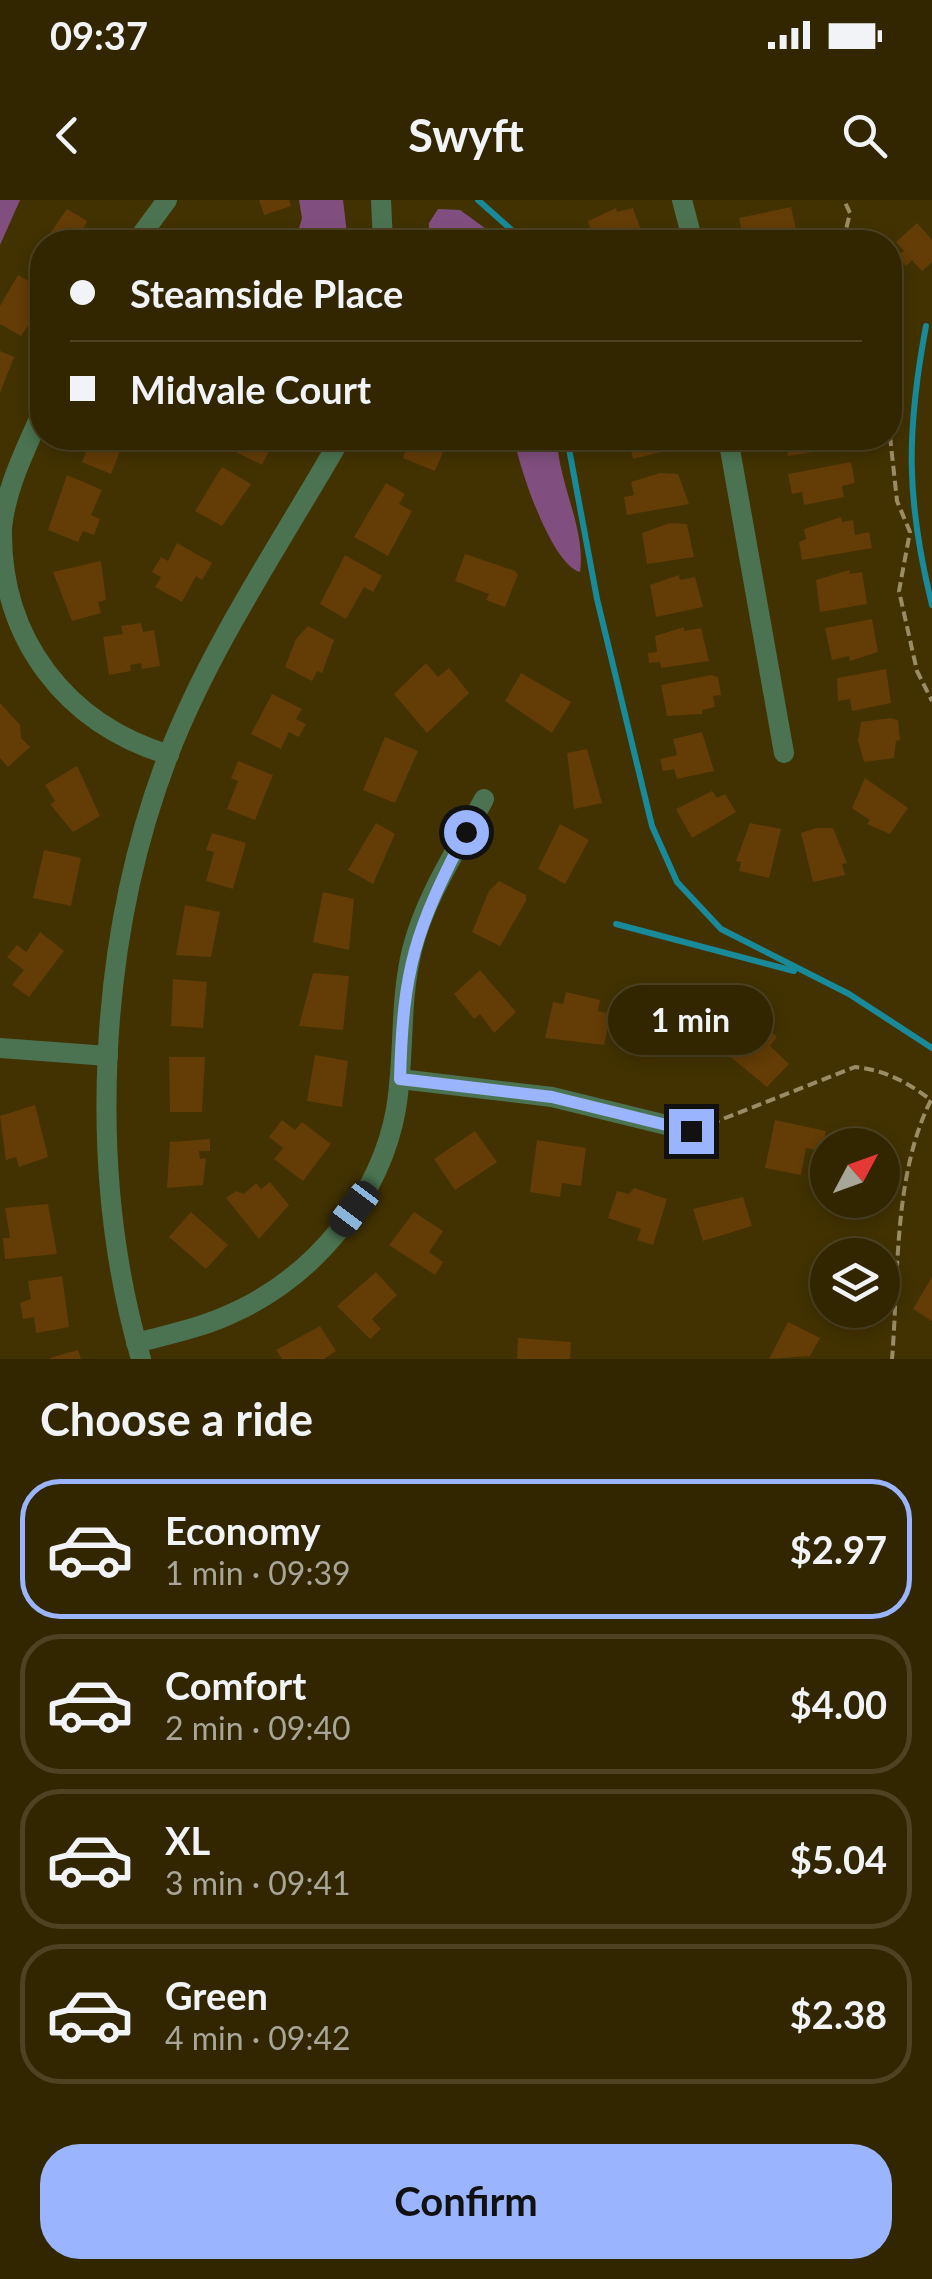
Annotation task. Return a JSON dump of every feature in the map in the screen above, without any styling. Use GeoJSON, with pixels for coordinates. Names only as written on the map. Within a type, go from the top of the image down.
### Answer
{"type":"FeatureCollection","features":[{"type":"Feature","properties":{"kind":"street"},"geometry":{"type":"LineString","coordinates":[[145,230],[166,200]]}},
{"type":"Feature","properties":{"kind":"street"},"geometry":{"type":"LineString","coordinates":[[382,200],[383,230]]}},
{"type":"Feature","properties":{"kind":"street"},"geometry":{"type":"LineString","coordinates":[[682,200],[691,230]]}},
{"type":"Feature","properties":{"kind":"street"},"geometry":{"type":"LineString","coordinates":[[30,441],[8,494],[2,528],[1,562],[10,612],[40,672],[75,709],[102,728],[168,756]]}},
{"type":"Feature","properties":{"kind":"street"},"geometry":{"type":"LineString","coordinates":[[334,450],[203,682],[168,756],[137,860],[118,958],[108,1056],[110,1188],[138,1351],[239,1311],[310,1262],[334,1237],[372,1179],[391,1130],[400,1079],[402,1014],[413,945],[484,800]]}},
{"type":"Feature","properties":{"kind":"street"},"geometry":{"type":"LineString","coordinates":[[730,450],[784,752]]}},
{"type":"Feature","properties":{"kind":"street"},"geometry":{"type":"LineString","coordinates":[[0,1048],[108,1056]]}},
{"type":"Feature","properties":{"kind":"street"},"geometry":{"type":"LineString","coordinates":[[400,1079],[552,1097],[691,1131]]}},
{"type":"Feature","properties":{"kind":"path"},"geometry":{"type":"LineString","coordinates":[[844,200],[850,213],[846,230]]}},
{"type":"Feature","properties":{"kind":"path"},"geometry":{"type":"LineString","coordinates":[[891,450],[897,502],[910,532],[899,591],[916,672],[932,701]]}},
{"type":"Feature","properties":{"kind":"path"},"geometry":{"type":"LineString","coordinates":[[691,1131],[855,1067],[877,1069],[906,1081],[932,1099],[914,1133],[892,1359]]}},
{"type":"Feature","properties":{"kind":"shaded area"},"geometry":{"type":"Polygon","coordinates":[[[0,200],[20,200],[0,245],[0,200]]]}},
{"type":"Feature","properties":{"kind":"shaded area"},"geometry":{"type":"Polygon","coordinates":[[[299,200],[343,200],[347,230],[298,230],[302,218],[299,200]]]}},
{"type":"Feature","properties":{"kind":"shaded area"},"geometry":{"type":"Polygon","coordinates":[[[438,209],[460,210],[488,230],[429,230],[438,209]]]}},
{"type":"Feature","properties":{"kind":"shaded area"},"geometry":{"type":"Polygon","coordinates":[[[517,450],[558,450],[576,522],[580,572],[558,552],[517,450]]]}},
{"type":"Feature","properties":{"kind":"building"},"geometry":{"type":"Polygon","coordinates":[[[259,200],[289,200],[291,206],[264,215],[259,200]]]}},
{"type":"Feature","properties":{"kind":"building"},"geometry":{"type":"Polygon","coordinates":[[[791,207],[796,230],[742,230],[739,218],[791,207]]]}},
{"type":"Feature","properties":{"kind":"building"},"geometry":{"type":"Polygon","coordinates":[[[616,208],[617,212],[633,208],[641,230],[591,230],[588,221],[616,208]]]}},
{"type":"Feature","properties":{"kind":"building"},"geometry":{"type":"Polygon","coordinates":[[[67,209],[87,221],[83,230],[52,230],[67,209]]]}},
{"type":"Feature","properties":{"kind":"building"},"geometry":{"type":"Polygon","coordinates":[[[917,223],[932,240],[932,262],[922,271],[912,260],[906,266],[902,262],[902,237],[917,223]]]}},
{"type":"Feature","properties":{"kind":"building"},"geometry":{"type":"Polygon","coordinates":[[[18,275],[30,282],[30,322],[21,336],[0,324],[0,306],[18,275]]]}},
{"type":"Feature","properties":{"kind":"building"},"geometry":{"type":"Polygon","coordinates":[[[0,351],[14,357],[0,393],[0,351]]]}},
{"type":"Feature","properties":{"kind":"building"},"geometry":{"type":"Polygon","coordinates":[[[87,450],[120,450],[111,474],[82,462],[87,450]]]}},
{"type":"Feature","properties":{"kind":"building"},"geometry":{"type":"Polygon","coordinates":[[[237,450],[270,450],[262,465],[237,450]]]}},
{"type":"Feature","properties":{"kind":"building"},"geometry":{"type":"Polygon","coordinates":[[[405,450],[444,450],[435,471],[403,458],[405,450]]]}},
{"type":"Feature","properties":{"kind":"building"},"geometry":{"type":"Polygon","coordinates":[[[631,450],[669,450],[633,459],[631,450]]]}},
{"type":"Feature","properties":{"kind":"building"},"geometry":{"type":"Polygon","coordinates":[[[787,450],[826,450],[788,456],[787,450]]]}},
{"type":"Feature","properties":{"kind":"building"},"geometry":{"type":"Polygon","coordinates":[[[851,462],[855,483],[842,486],[844,497],[804,505],[802,492],[792,494],[788,474],[851,462]]]}},
{"type":"Feature","properties":{"kind":"building"},"geometry":{"type":"Polygon","coordinates":[[[222,467],[251,484],[222,526],[195,511],[222,467]]]}},
{"type":"Feature","properties":{"kind":"building"},"geometry":{"type":"Polygon","coordinates":[[[660,473],[678,474],[689,504],[627,515],[624,497],[634,495],[631,482],[660,473]]]}},
{"type":"Feature","properties":{"kind":"building"},"geometry":{"type":"Polygon","coordinates":[[[67,475],[102,490],[91,515],[100,519],[94,535],[83,531],[78,542],[48,530],[67,475]]]}},
{"type":"Feature","properties":{"kind":"building"},"geometry":{"type":"Polygon","coordinates":[[[386,483],[405,494],[399,504],[412,511],[388,556],[354,537],[386,483]]]}},
{"type":"Feature","properties":{"kind":"building"},"geometry":{"type":"Polygon","coordinates":[[[841,517],[842,522],[853,520],[855,535],[869,532],[872,548],[802,560],[799,542],[806,539],[804,529],[841,517]]]}},
{"type":"Feature","properties":{"kind":"building"},"geometry":{"type":"Polygon","coordinates":[[[670,523],[687,524],[694,557],[647,564],[642,533],[670,523]]]}},
{"type":"Feature","properties":{"kind":"building"},"geometry":{"type":"Polygon","coordinates":[[[177,543],[212,563],[202,580],[196,576],[182,602],[155,587],[161,577],[152,572],[161,557],[168,561],[177,543]]]}},
{"type":"Feature","properties":{"kind":"building"},"geometry":{"type":"Polygon","coordinates":[[[465,554],[515,571],[518,575],[505,607],[486,600],[489,594],[455,581],[465,554]]]}},
{"type":"Feature","properties":{"kind":"building"},"geometry":{"type":"Polygon","coordinates":[[[345,555],[382,576],[373,592],[364,587],[346,619],[320,604],[345,555]]]}},
{"type":"Feature","properties":{"kind":"building"},"geometry":{"type":"Polygon","coordinates":[[[101,561],[106,600],[98,602],[101,613],[72,621],[53,572],[101,561]]]}},
{"type":"Feature","properties":{"kind":"building"},"geometry":{"type":"Polygon","coordinates":[[[849,570],[850,574],[862,572],[867,604],[820,612],[816,580],[849,570]]]}},
{"type":"Feature","properties":{"kind":"building"},"geometry":{"type":"Polygon","coordinates":[[[679,575],[680,580],[695,577],[703,607],[656,617],[650,585],[679,575]]]}},
{"type":"Feature","properties":{"kind":"building"},"geometry":{"type":"Polygon","coordinates":[[[872,619],[878,652],[850,661],[849,656],[832,660],[825,628],[872,619]]]}},
{"type":"Feature","properties":{"kind":"building"},"geometry":{"type":"Polygon","coordinates":[[[141,623],[143,632],[154,630],[160,666],[142,669],[141,663],[130,665],[131,671],[109,675],[103,637],[123,634],[121,626],[141,623]]]}},
{"type":"Feature","properties":{"kind":"building"},"geometry":{"type":"Polygon","coordinates":[[[308,626],[334,640],[322,673],[317,671],[312,681],[285,667],[296,639],[308,626]]]}},
{"type":"Feature","properties":{"kind":"building"},"geometry":{"type":"Polygon","coordinates":[[[684,627],[684,631],[701,628],[709,661],[661,668],[660,662],[649,663],[648,653],[657,652],[655,636],[684,627]]]}},
{"type":"Feature","properties":{"kind":"building"},"geometry":{"type":"Polygon","coordinates":[[[426,663],[438,677],[449,668],[469,693],[427,733],[394,694],[426,663]]]}},
{"type":"Feature","properties":{"kind":"building"},"geometry":{"type":"Polygon","coordinates":[[[886,669],[891,703],[852,711],[850,699],[838,701],[837,678],[886,669]]]}},
{"type":"Feature","properties":{"kind":"building"},"geometry":{"type":"Polygon","coordinates":[[[521,673],[571,702],[552,733],[505,701],[521,673]]]}},
{"type":"Feature","properties":{"kind":"building"},"geometry":{"type":"Polygon","coordinates":[[[718,677],[721,695],[713,696],[715,707],[702,710],[702,714],[667,716],[661,685],[718,677]]]}},
{"type":"Feature","properties":{"kind":"building"},"geometry":{"type":"Polygon","coordinates":[[[272,694],[302,709],[296,719],[306,724],[299,737],[289,732],[281,749],[251,734],[272,694]]]}},
{"type":"Feature","properties":{"kind":"building"},"geometry":{"type":"Polygon","coordinates":[[[0,703],[20,725],[21,738],[30,747],[8,767],[0,758],[0,703]]]}},
{"type":"Feature","properties":{"kind":"building"},"geometry":{"type":"Polygon","coordinates":[[[898,720],[900,740],[896,741],[894,758],[864,762],[858,740],[861,722],[898,720]]]}},
{"type":"Feature","properties":{"kind":"building"},"geometry":{"type":"Polygon","coordinates":[[[702,732],[714,771],[677,779],[674,769],[663,771],[660,759],[677,755],[673,739],[702,732]]]}},
{"type":"Feature","properties":{"kind":"building"},"geometry":{"type":"Polygon","coordinates":[[[385,737],[418,751],[395,803],[363,790],[385,737]]]}},
{"type":"Feature","properties":{"kind":"building"},"geometry":{"type":"Polygon","coordinates":[[[587,749],[602,803],[574,809],[567,753],[587,749]]]}},
{"type":"Feature","properties":{"kind":"building"},"geometry":{"type":"Polygon","coordinates":[[[238,761],[273,775],[255,820],[227,809],[238,781],[231,778],[238,761]]]}},
{"type":"Feature","properties":{"kind":"building"},"geometry":{"type":"Polygon","coordinates":[[[77,766],[100,816],[73,832],[50,804],[55,801],[45,785],[77,766]]]}},
{"type":"Feature","properties":{"kind":"building"},"geometry":{"type":"Polygon","coordinates":[[[865,778],[908,808],[890,834],[867,824],[870,820],[852,808],[865,778]]]}},
{"type":"Feature","properties":{"kind":"building"},"geometry":{"type":"Polygon","coordinates":[[[712,791],[717,798],[725,794],[736,812],[692,838],[676,809],[712,791]]]}},
{"type":"Feature","properties":{"kind":"building"},"geometry":{"type":"Polygon","coordinates":[[[376,823],[395,834],[373,884],[348,870],[376,823]]]}},
{"type":"Feature","properties":{"kind":"building"},"geometry":{"type":"Polygon","coordinates":[[[750,823],[781,829],[769,878],[739,871],[741,862],[736,861],[750,823]]]}},
{"type":"Feature","properties":{"kind":"building"},"geometry":{"type":"Polygon","coordinates":[[[560,824],[589,840],[565,884],[538,869],[560,824]]]}},
{"type":"Feature","properties":{"kind":"building"},"geometry":{"type":"Polygon","coordinates":[[[833,828],[847,863],[842,864],[845,875],[813,882],[801,833],[833,828]]]}},
{"type":"Feature","properties":{"kind":"building"},"geometry":{"type":"Polygon","coordinates":[[[212,833],[246,843],[233,889],[206,881],[214,852],[206,850],[212,833]]]}},
{"type":"Feature","properties":{"kind":"building"},"geometry":{"type":"Polygon","coordinates":[[[44,850],[81,858],[71,906],[33,898],[44,850]]]}},
{"type":"Feature","properties":{"kind":"building"},"geometry":{"type":"Polygon","coordinates":[[[499,881],[526,895],[500,946],[472,932],[489,891],[499,881]]]}},
{"type":"Feature","properties":{"kind":"building"},"geometry":{"type":"Polygon","coordinates":[[[323,892],[354,899],[349,950],[313,942],[323,892]]]}},
{"type":"Feature","properties":{"kind":"building"},"geometry":{"type":"Polygon","coordinates":[[[185,905],[220,912],[211,957],[176,955],[185,905]]]}},
{"type":"Feature","properties":{"kind":"building"},"geometry":{"type":"Polygon","coordinates":[[[40,932],[64,951],[29,997],[12,985],[24,970],[7,957],[17,945],[26,952],[40,932]]]}},
{"type":"Feature","properties":{"kind":"building"},"geometry":{"type":"Polygon","coordinates":[[[480,970],[516,1012],[494,1033],[480,1014],[474,1019],[454,994],[480,970]]]}},
{"type":"Feature","properties":{"kind":"building"},"geometry":{"type":"Polygon","coordinates":[[[313,973],[349,976],[343,1030],[299,1026],[313,973]]]}},
{"type":"Feature","properties":{"kind":"building"},"geometry":{"type":"Polygon","coordinates":[[[173,979],[207,982],[203,1028],[171,1026],[173,979]]]}},
{"type":"Feature","properties":{"kind":"building"},"geometry":{"type":"Polygon","coordinates":[[[566,992],[600,1000],[598,1011],[611,1014],[604,1045],[545,1038],[553,1002],[563,1004],[566,992]]]}},
{"type":"Feature","properties":{"kind":"building"},"geometry":{"type":"Polygon","coordinates":[[[657,997],[668,1003],[667,1012],[700,1018],[694,1049],[643,1045],[652,999],[657,997]]]}},
{"type":"Feature","properties":{"kind":"building"},"geometry":{"type":"Polygon","coordinates":[[[762,1023],[777,1037],[770,1046],[789,1064],[767,1087],[722,1050],[747,1024],[754,1031],[762,1023]]]}},
{"type":"Feature","properties":{"kind":"building"},"geometry":{"type":"Polygon","coordinates":[[[315,1055],[348,1061],[342,1107],[307,1101],[315,1055]]]}},
{"type":"Feature","properties":{"kind":"building"},"geometry":{"type":"Polygon","coordinates":[[[169,1057],[205,1057],[202,1112],[170,1112],[169,1057]]]}},
{"type":"Feature","properties":{"kind":"building"},"geometry":{"type":"Polygon","coordinates":[[[35,1105],[48,1157],[19,1167],[16,1157],[6,1160],[0,1116],[35,1105]]]}},
{"type":"Feature","properties":{"kind":"building"},"geometry":{"type":"Polygon","coordinates":[[[282,1120],[295,1130],[302,1122],[331,1144],[303,1181],[274,1159],[283,1148],[269,1137],[282,1120]]]}},
{"type":"Feature","properties":{"kind":"building"},"geometry":{"type":"Polygon","coordinates":[[[775,1120],[812,1128],[801,1175],[765,1168],[775,1120]]]}},
{"type":"Feature","properties":{"kind":"building"},"geometry":{"type":"Polygon","coordinates":[[[475,1131],[497,1162],[455,1190],[434,1159],[475,1131]]]}},
{"type":"Feature","properties":{"kind":"building"},"geometry":{"type":"Polygon","coordinates":[[[210,1139],[210,1151],[199,1151],[200,1159],[206,1158],[203,1185],[167,1188],[170,1142],[210,1139]]]}},
{"type":"Feature","properties":{"kind":"building"},"geometry":{"type":"Polygon","coordinates":[[[537,1140],[586,1148],[581,1186],[562,1183],[560,1197],[530,1192],[537,1140]]]}},
{"type":"Feature","properties":{"kind":"building"},"geometry":{"type":"Polygon","coordinates":[[[270,1182],[289,1205],[259,1239],[226,1198],[236,1191],[244,1194],[256,1183],[261,1189],[270,1182]]]}},
{"type":"Feature","properties":{"kind":"building"},"geometry":{"type":"Polygon","coordinates":[[[634,1188],[667,1199],[653,1245],[637,1240],[641,1229],[608,1218],[617,1191],[629,1194],[634,1188]]]}},
{"type":"Feature","properties":{"kind":"building"},"geometry":{"type":"Polygon","coordinates":[[[743,1197],[752,1226],[703,1241],[693,1209],[743,1197]]]}},
{"type":"Feature","properties":{"kind":"building"},"geometry":{"type":"Polygon","coordinates":[[[48,1204],[57,1254],[5,1259],[3,1238],[10,1238],[5,1208],[48,1204]]]}},
{"type":"Feature","properties":{"kind":"building"},"geometry":{"type":"Polygon","coordinates":[[[191,1212],[228,1245],[206,1269],[169,1237],[191,1212]]]}},
{"type":"Feature","properties":{"kind":"building"},"geometry":{"type":"Polygon","coordinates":[[[414,1212],[443,1231],[429,1252],[443,1262],[435,1275],[389,1245],[414,1212]]]}},
{"type":"Feature","properties":{"kind":"building"},"geometry":{"type":"Polygon","coordinates":[[[376,1272],[397,1295],[372,1319],[381,1329],[370,1339],[337,1306],[376,1272]]]}},
{"type":"Feature","properties":{"kind":"building"},"geometry":{"type":"Polygon","coordinates":[[[62,1276],[69,1327],[36,1333],[34,1317],[23,1319],[20,1303],[31,1299],[28,1281],[62,1276]]]}},
{"type":"Feature","properties":{"kind":"building"},"geometry":{"type":"Polygon","coordinates":[[[932,1277],[932,1321],[913,1309],[932,1277]]]}},
{"type":"Feature","properties":{"kind":"building"},"geometry":{"type":"Polygon","coordinates":[[[788,1322],[820,1338],[810,1356],[769,1359],[788,1322]]]}},
{"type":"Feature","properties":{"kind":"building"},"geometry":{"type":"Polygon","coordinates":[[[320,1326],[336,1351],[324,1359],[282,1359],[276,1350],[320,1326]]]}},
{"type":"Feature","properties":{"kind":"building"},"geometry":{"type":"Polygon","coordinates":[[[518,1338],[571,1342],[570,1359],[517,1359],[518,1338]]]}},
{"type":"Feature","properties":{"kind":"building"},"geometry":{"type":"Polygon","coordinates":[[[78,1350],[81,1359],[50,1359],[50,1358],[78,1350]]]}},
{"type":"Feature","properties":{"kind":"waterway"},"geometry":{"type":"LineString","coordinates":[[478,200],[512,230]]}},
{"type":"Feature","properties":{"kind":"waterway"},"geometry":{"type":"LineString","coordinates":[[926,326],[915,400],[912,466],[917,532],[932,605]]}},
{"type":"Feature","properties":{"kind":"waterway"},"geometry":{"type":"LineString","coordinates":[[569,450],[597,599],[652,826],[677,882],[721,929],[849,994],[932,1048]]}},
{"type":"Feature","properties":{"kind":"waterway"},"geometry":{"type":"LineString","coordinates":[[616,924],[794,971]]}},
{"type":"Feature","properties":{"kind":"route"},"geometry":{"type":"LineString","coordinates":[[466,832],[432,897],[413,945],[405,979],[400,1079],[552,1097],[691,1131]]}}]}
